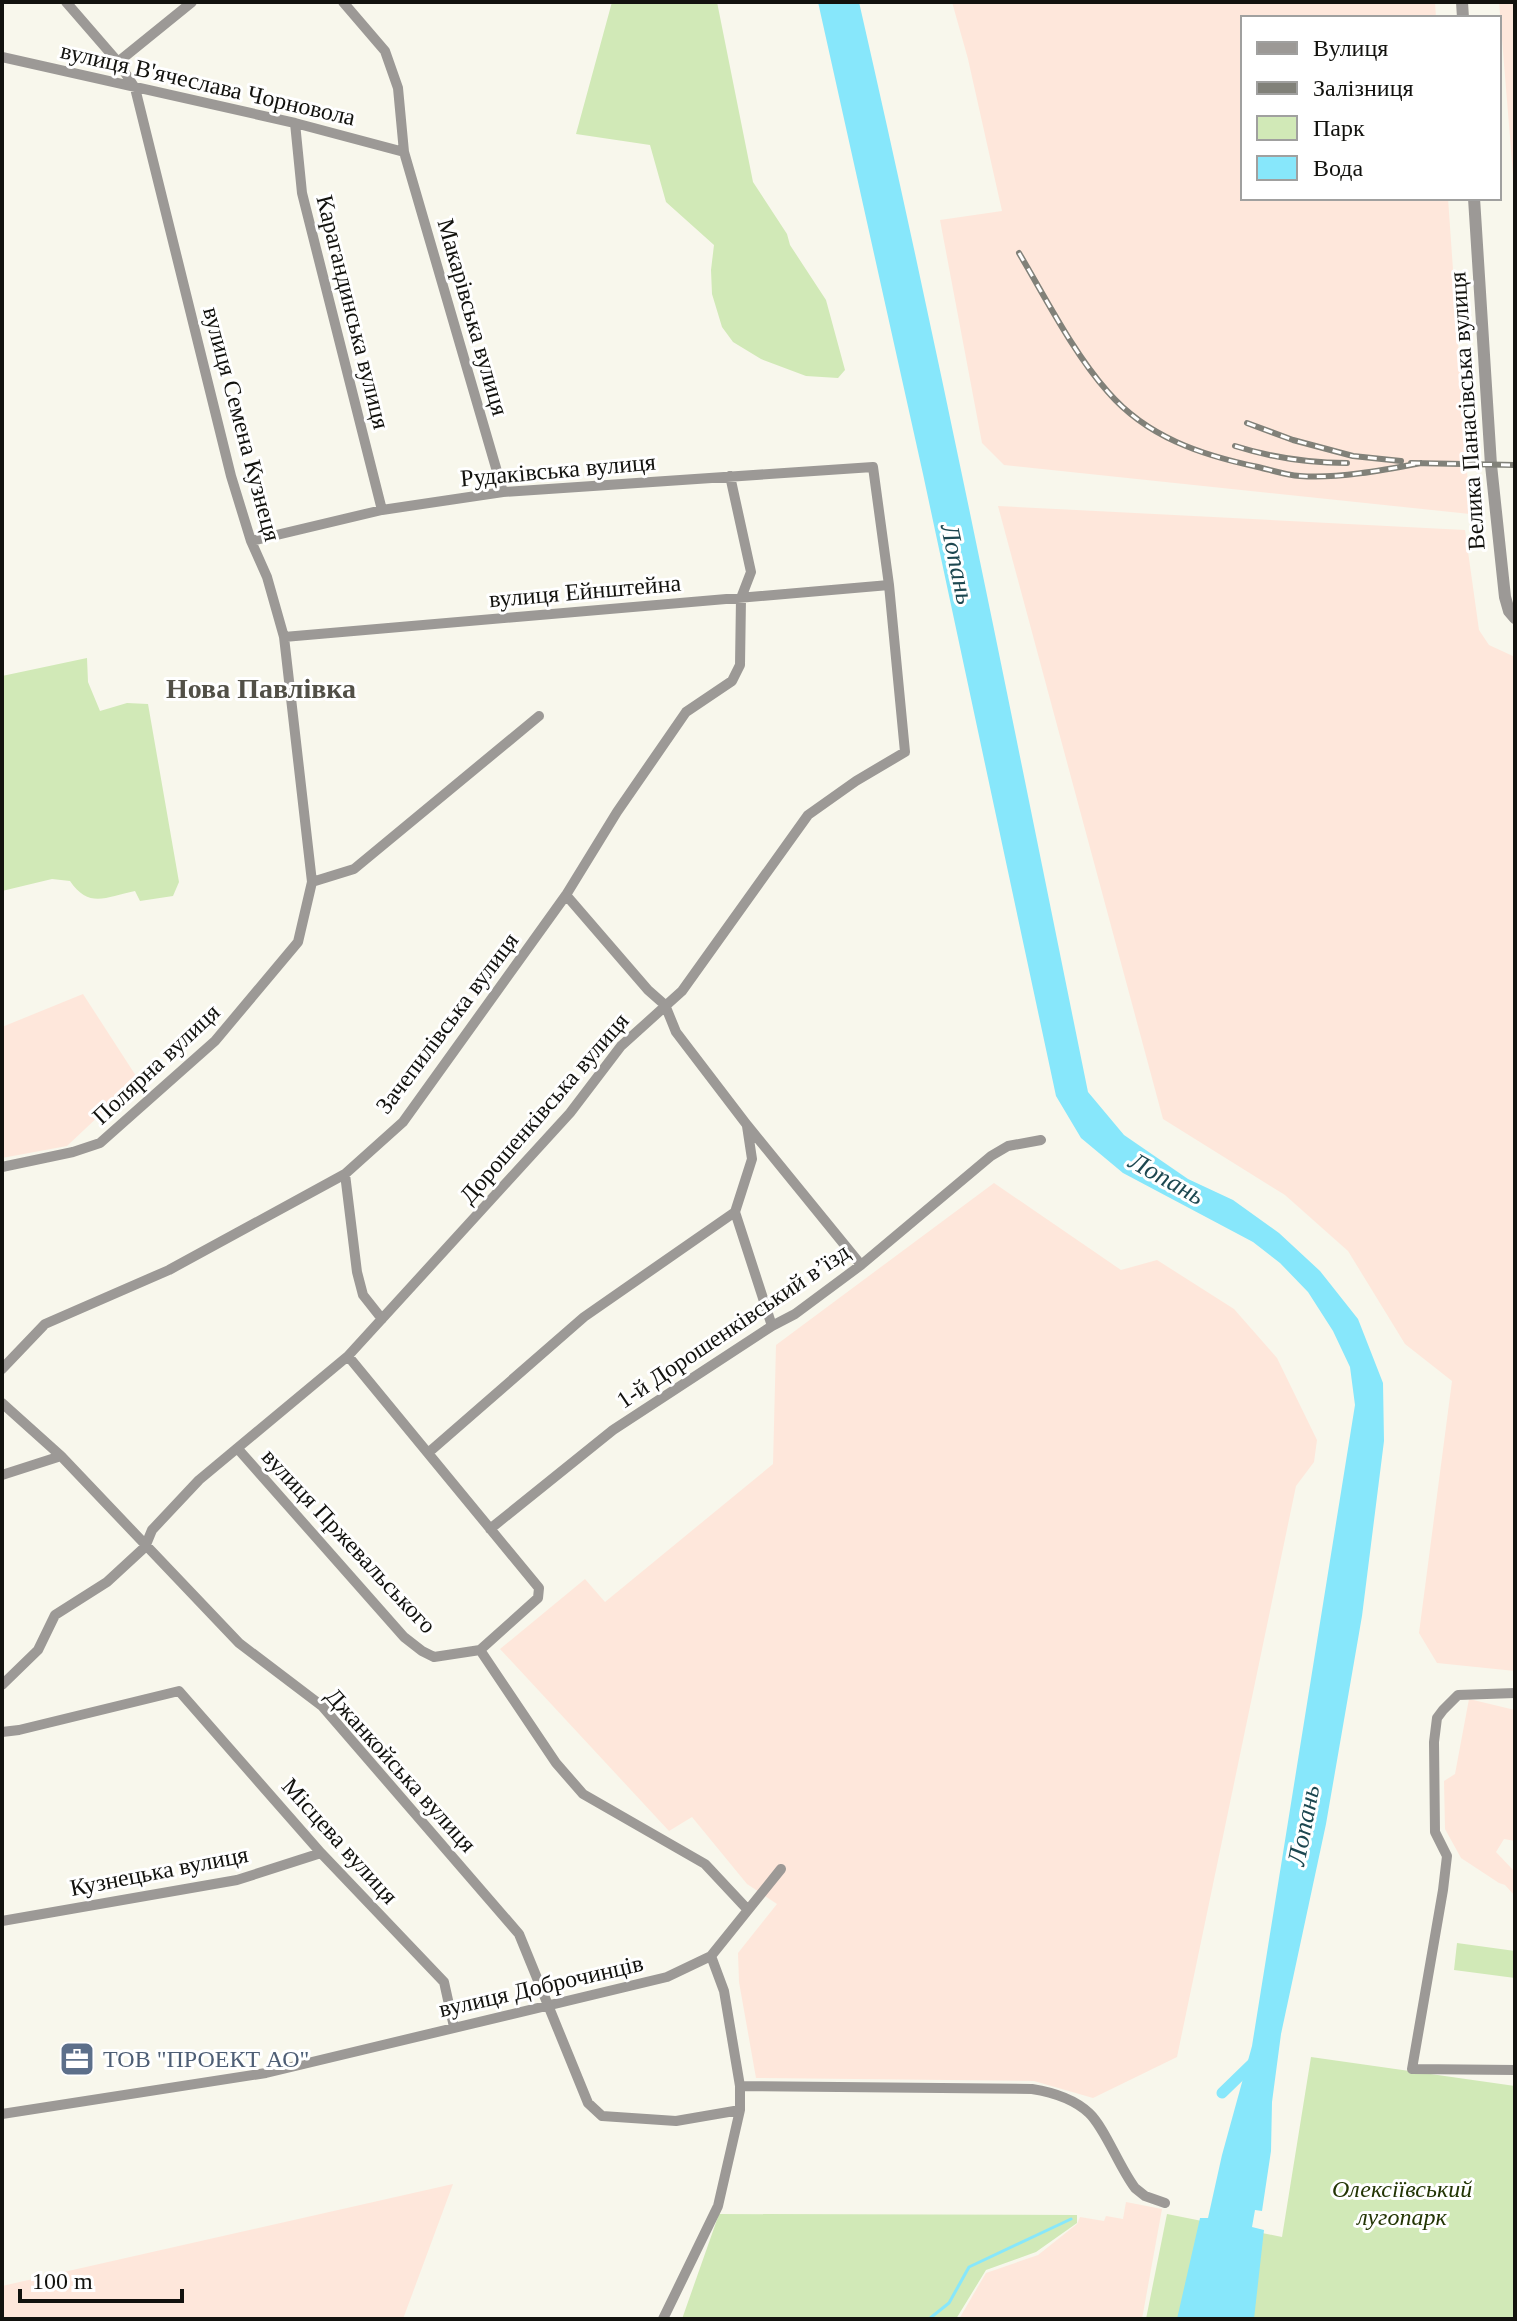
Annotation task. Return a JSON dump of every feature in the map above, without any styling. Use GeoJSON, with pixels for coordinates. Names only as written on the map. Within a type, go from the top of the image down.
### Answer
{"type":"FeatureCollection","features":[{"type":"Feature","properties":{"kind":"street","name":"вулиця Семена Кузнеця"},"geometry":{"type":"LineString","coordinates":[[66,2],[118,62],[135,88],[231,476],[251,541],[267,577],[284,637],[312,882]]}},
{"type":"Feature","properties":{"kind":"street"},"geometry":{"type":"LineString","coordinates":[[118,62],[192,2]]}},
{"type":"Feature","properties":{"kind":"street","name":"Макарівська вулиця"},"geometry":{"type":"LineString","coordinates":[[343,2],[385,51],[398,88],[404,152],[503,492]]}},
{"type":"Feature","properties":{"kind":"street","name":"вулиця В'ячеслава Чорновола"},"geometry":{"type":"LineString","coordinates":[[2,57],[295,123],[404,152]]}},
{"type":"Feature","properties":{"kind":"street","name":"Карагандинська вулиця"},"geometry":{"type":"LineString","coordinates":[[295,123],[302,193],[382,510]]}},
{"type":"Feature","properties":{"kind":"street","name":"Велика Панасівська вулиця"},"geometry":{"type":"LineString","coordinates":[[1474,200],[1491,465],[1509,579],[1505,597],[1509,611],[1515,618]]}},
{"type":"Feature","properties":{"kind":"street","name":"Рудаківська вулиця"},"geometry":{"type":"LineString","coordinates":[[251,541],[382,510],[503,492],[873,467]]}},
{"type":"Feature","properties":{"kind":"street","name":"Дорошенківська вулиця"},"geometry":{"type":"LineString","coordinates":[[2,1685],[38,1650],[55,1615],[107,1582],[145,1547],[152,1530],[199,1480],[348,1356],[570,1113],[621,1046],[682,991],[808,815],[905,752],[889,585],[873,467]]}},
{"type":"Feature","properties":{"kind":"street","name":"Зачепилівська вулиця"},"geometry":{"type":"LineString","coordinates":[[2,1369],[45,1324],[169,1270],[345,1174],[403,1122],[566,895],[617,812],[686,712],[732,681],[740,665],[741,598],[751,572],[730,476]]}},
{"type":"Feature","properties":{"kind":"street","name":"вулиця Ейнштейна"},"geometry":{"type":"LineString","coordinates":[[284,637],[889,585]]}},
{"type":"Feature","properties":{"kind":"street"},"geometry":{"type":"LineString","coordinates":[[312,882],[354,869],[539,716]]}},
{"type":"Feature","properties":{"kind":"street","name":"Полярна вулиця"},"geometry":{"type":"LineString","coordinates":[[2,1167],[100,1143],[215,1041],[298,942],[312,882]]}},
{"type":"Feature","properties":{"kind":"street"},"geometry":{"type":"LineString","coordinates":[[566,895],[648,990],[665,1005],[676,1032],[861,1265]]}},
{"type":"Feature","properties":{"kind":"street"},"geometry":{"type":"LineString","coordinates":[[747,1125],[752,1159],[735,1212],[772,1326]]}},
{"type":"Feature","properties":{"kind":"street","name":"1-й Дорошенківський в’їзд"},"geometry":{"type":"LineString","coordinates":[[490,1529],[613,1430],[795,1314],[861,1265],[991,1156],[1008,1146],[1041,1140]]}},
{"type":"Feature","properties":{"kind":"street"},"geometry":{"type":"LineString","coordinates":[[345,1174],[357,1272],[363,1295],[382,1319]]}},
{"type":"Feature","properties":{"kind":"street"},"geometry":{"type":"LineString","coordinates":[[428,1453],[584,1317],[735,1212]]}},
{"type":"Feature","properties":{"kind":"street"},"geometry":{"type":"LineString","coordinates":[[348,1356],[539,1588],[538,1598],[480,1650],[556,1763],[583,1794],[705,1864],[748,1910]]}},
{"type":"Feature","properties":{"kind":"street","name":"Джанкойська вулиця"},"geometry":{"type":"LineString","coordinates":[[2,1403],[61,1456],[239,1643],[322,1706],[519,1934],[588,2103],[602,2116],[676,2121],[740,2110]]}},
{"type":"Feature","properties":{"kind":"street","name":"вулиця Пржевальського"},"geometry":{"type":"LineString","coordinates":[[238,1449],[404,1637],[434,1657],[480,1650]]}},
{"type":"Feature","properties":{"kind":"street"},"geometry":{"type":"LineString","coordinates":[[2,1475],[61,1456]]}},
{"type":"Feature","properties":{"kind":"street","name":"Місцева вулиця"},"geometry":{"type":"LineString","coordinates":[[2,1732],[179,1691],[321,1853],[444,1982],[454,2027]]}},
{"type":"Feature","properties":{"kind":"street"},"geometry":{"type":"LineString","coordinates":[[1515,1693],[1458,1695],[1437,1718],[1433,1812],[1435,1832],[1447,1856],[1412,2069],[1515,2070]]}},
{"type":"Feature","properties":{"kind":"street","name":"Кузнецька вулиця"},"geometry":{"type":"LineString","coordinates":[[2,1921],[237,1880],[321,1853]]}},
{"type":"Feature","properties":{"kind":"street"},"geometry":{"type":"LineString","coordinates":[[663,2319],[718,2206],[740,2110],[740,2086],[724,1991],[711,1956],[781,1869]]}},
{"type":"Feature","properties":{"kind":"street","name":"вулиця Доброчинців"},"geometry":{"type":"LineString","coordinates":[[2,2114],[266,2073],[667,1977],[711,1956]]}},
{"type":"Feature","properties":{"kind":"street"},"geometry":{"type":"LineString","coordinates":[[740,2086],[1044,2091],[1060,2096],[1089,2113],[1135,2188],[1145,2196],[1165,2203]]}},
{"type":"Feature","properties":{"kind":"shaded area"},"geometry":{"type":"Polygon","coordinates":[[[952,2],[1435,2],[1436,16],[1241,16],[1241,200],[1448,200],[1470,514],[1004,465],[982,443],[940,220],[1002,211],[952,2]]]}},
{"type":"Feature","properties":{"kind":"shaded area"},"geometry":{"type":"Polygon","coordinates":[[[1499,2],[1515,2],[1515,201],[1501,16],[1499,2]]]}},
{"type":"Feature","properties":{"kind":"shaded area"},"geometry":{"type":"Polygon","coordinates":[[[998,506],[1465,530],[1479,630],[1489,645],[1515,657],[1515,1671],[1437,1663],[1419,1633],[1452,1381],[1405,1344],[1348,1251],[1285,1195],[1163,1119],[998,506]]]}},
{"type":"Feature","properties":{"kind":"shaded area"},"geometry":{"type":"Polygon","coordinates":[[[83,994],[138,1079],[67,1146],[2,1158],[2,1027],[83,994]]]}},
{"type":"Feature","properties":{"kind":"shaded area"},"geometry":{"type":"Polygon","coordinates":[[[994,1183],[1121,1270],[1157,1260],[1234,1309],[1277,1358],[1317,1440],[1314,1462],[1296,1486],[1177,2057],[1093,2098],[1034,2081],[756,2078],[739,1982],[738,1953],[777,1904],[747,1884],[692,1817],[669,1831],[500,1649],[585,1579],[605,1602],[773,1464],[776,1345],[994,1183]]]}},
{"type":"Feature","properties":{"kind":"shaded area"},"geometry":{"type":"Polygon","coordinates":[[[1469,1699],[1515,1710],[1515,1841],[1504,1839],[1496,1852],[1515,1872],[1515,1896],[1505,1885],[1461,1858],[1445,1829],[1444,1781],[1455,1774],[1469,1699]]]}},
{"type":"Feature","properties":{"kind":"shaded area"},"geometry":{"type":"Polygon","coordinates":[[[453,2184],[403,2319],[2,2319],[2,2286],[453,2184]]]}},
{"type":"Feature","properties":{"kind":"shaded area"},"geometry":{"type":"Polygon","coordinates":[[[1126,2202],[1162,2209],[1142,2319],[959,2319],[986,2273],[1038,2255],[1077,2224],[1080,2217],[1104,2221],[1106,2216],[1123,2219],[1126,2202]]]}},
{"type":"Feature","properties":{"kind":"green space"},"geometry":{"type":"Polygon","coordinates":[[[612,2],[717,2],[753,182],[826,300],[845,370],[838,378],[806,376],[761,359],[733,342],[722,327],[712,294],[714,245],[666,202],[650,145],[576,134],[612,2]]]}},
{"type":"Feature","properties":{"kind":"green space"},"geometry":{"type":"Polygon","coordinates":[[[87,658],[88,682],[100,711],[127,703],[148,704],[179,882],[173,896],[140,901],[135,891],[107,898],[91,898],[77,890],[70,881],[52,879],[2,891],[2,676],[87,658]]]}},
{"type":"Feature","properties":{"kind":"green space"},"geometry":{"type":"Polygon","coordinates":[[[1457,1943],[1515,1951],[1515,1978],[1454,1970],[1457,1943]]]}},
{"type":"Feature","properties":{"kind":"green space","name":"Олексіївський лугопарк"},"geometry":{"type":"Polygon","coordinates":[[[1311,2057],[1515,2086],[1515,2319],[1146,2319],[1167,2214],[1282,2237],[1311,2057]]]}},
{"type":"Feature","properties":{"kind":"green space"},"geometry":{"type":"Polygon","coordinates":[[[719,2214],[1077,2215],[1077,2223],[1036,2252],[986,2270],[956,2319],[682,2319],[719,2214]]]}},
{"type":"Feature","properties":{"kind":"water","name":"Лопань"},"geometry":{"type":"Polygon","coordinates":[[[818,2],[859,2],[948,410],[1088,1092],[1124,1135],[1188,1179],[1233,1200],[1279,1233],[1320,1271],[1358,1319],[1383,1383],[1384,1441],[1362,1616],[1326,1824],[1281,2034],[1272,2102],[1271,2151],[1262,2211],[1255,2210],[1252,2227],[1264,2230],[1254,2319],[1177,2319],[1200,2218],[1208,2218],[1252,2046],[1355,1405],[1350,1367],[1333,1331],[1308,1292],[1280,1263],[1253,1242],[1123,1173],[1081,1138],[1056,1096],[818,2]]]}},
{"type":"Feature","properties":{"kind":"waterway"},"geometry":{"type":"LineString","coordinates":[[1222,2093],[1256,2060]]}},
{"type":"Feature","properties":{"kind":"waterway"},"geometry":{"type":"LineString","coordinates":[[929,2319],[949,2303],[969,2267],[1071,2219]]}},
{"type":"Feature","properties":{"kind":"railway"},"geometry":{"type":"LineString","coordinates":[[1019,253],[1060,325],[1095,377],[1123,408],[1176,442],[1216,457],[1314,477],[1421,463]]}},
{"type":"Feature","properties":{"kind":"railway"},"geometry":{"type":"LineString","coordinates":[[1247,423],[1293,440],[1353,456],[1401,461]]}},
{"type":"Feature","properties":{"kind":"railway"},"geometry":{"type":"LineString","coordinates":[[1235,446],[1291,459],[1347,463]]}},
{"type":"Feature","properties":{"kind":"railway"},"geometry":{"type":"LineString","coordinates":[[1411,463],[1515,465]]}},
{"type":"Feature","properties":{"kind":"place","name":"ТОВ \"ПРОЕКТ АО\""},"geometry":{"type":"Point","coordinates":[77,2059]}},
{"type":"Feature","properties":{"kind":"district","name":"Нова Павлівка"},"geometry":{"type":"Point","coordinates":[261,688]}}]}
